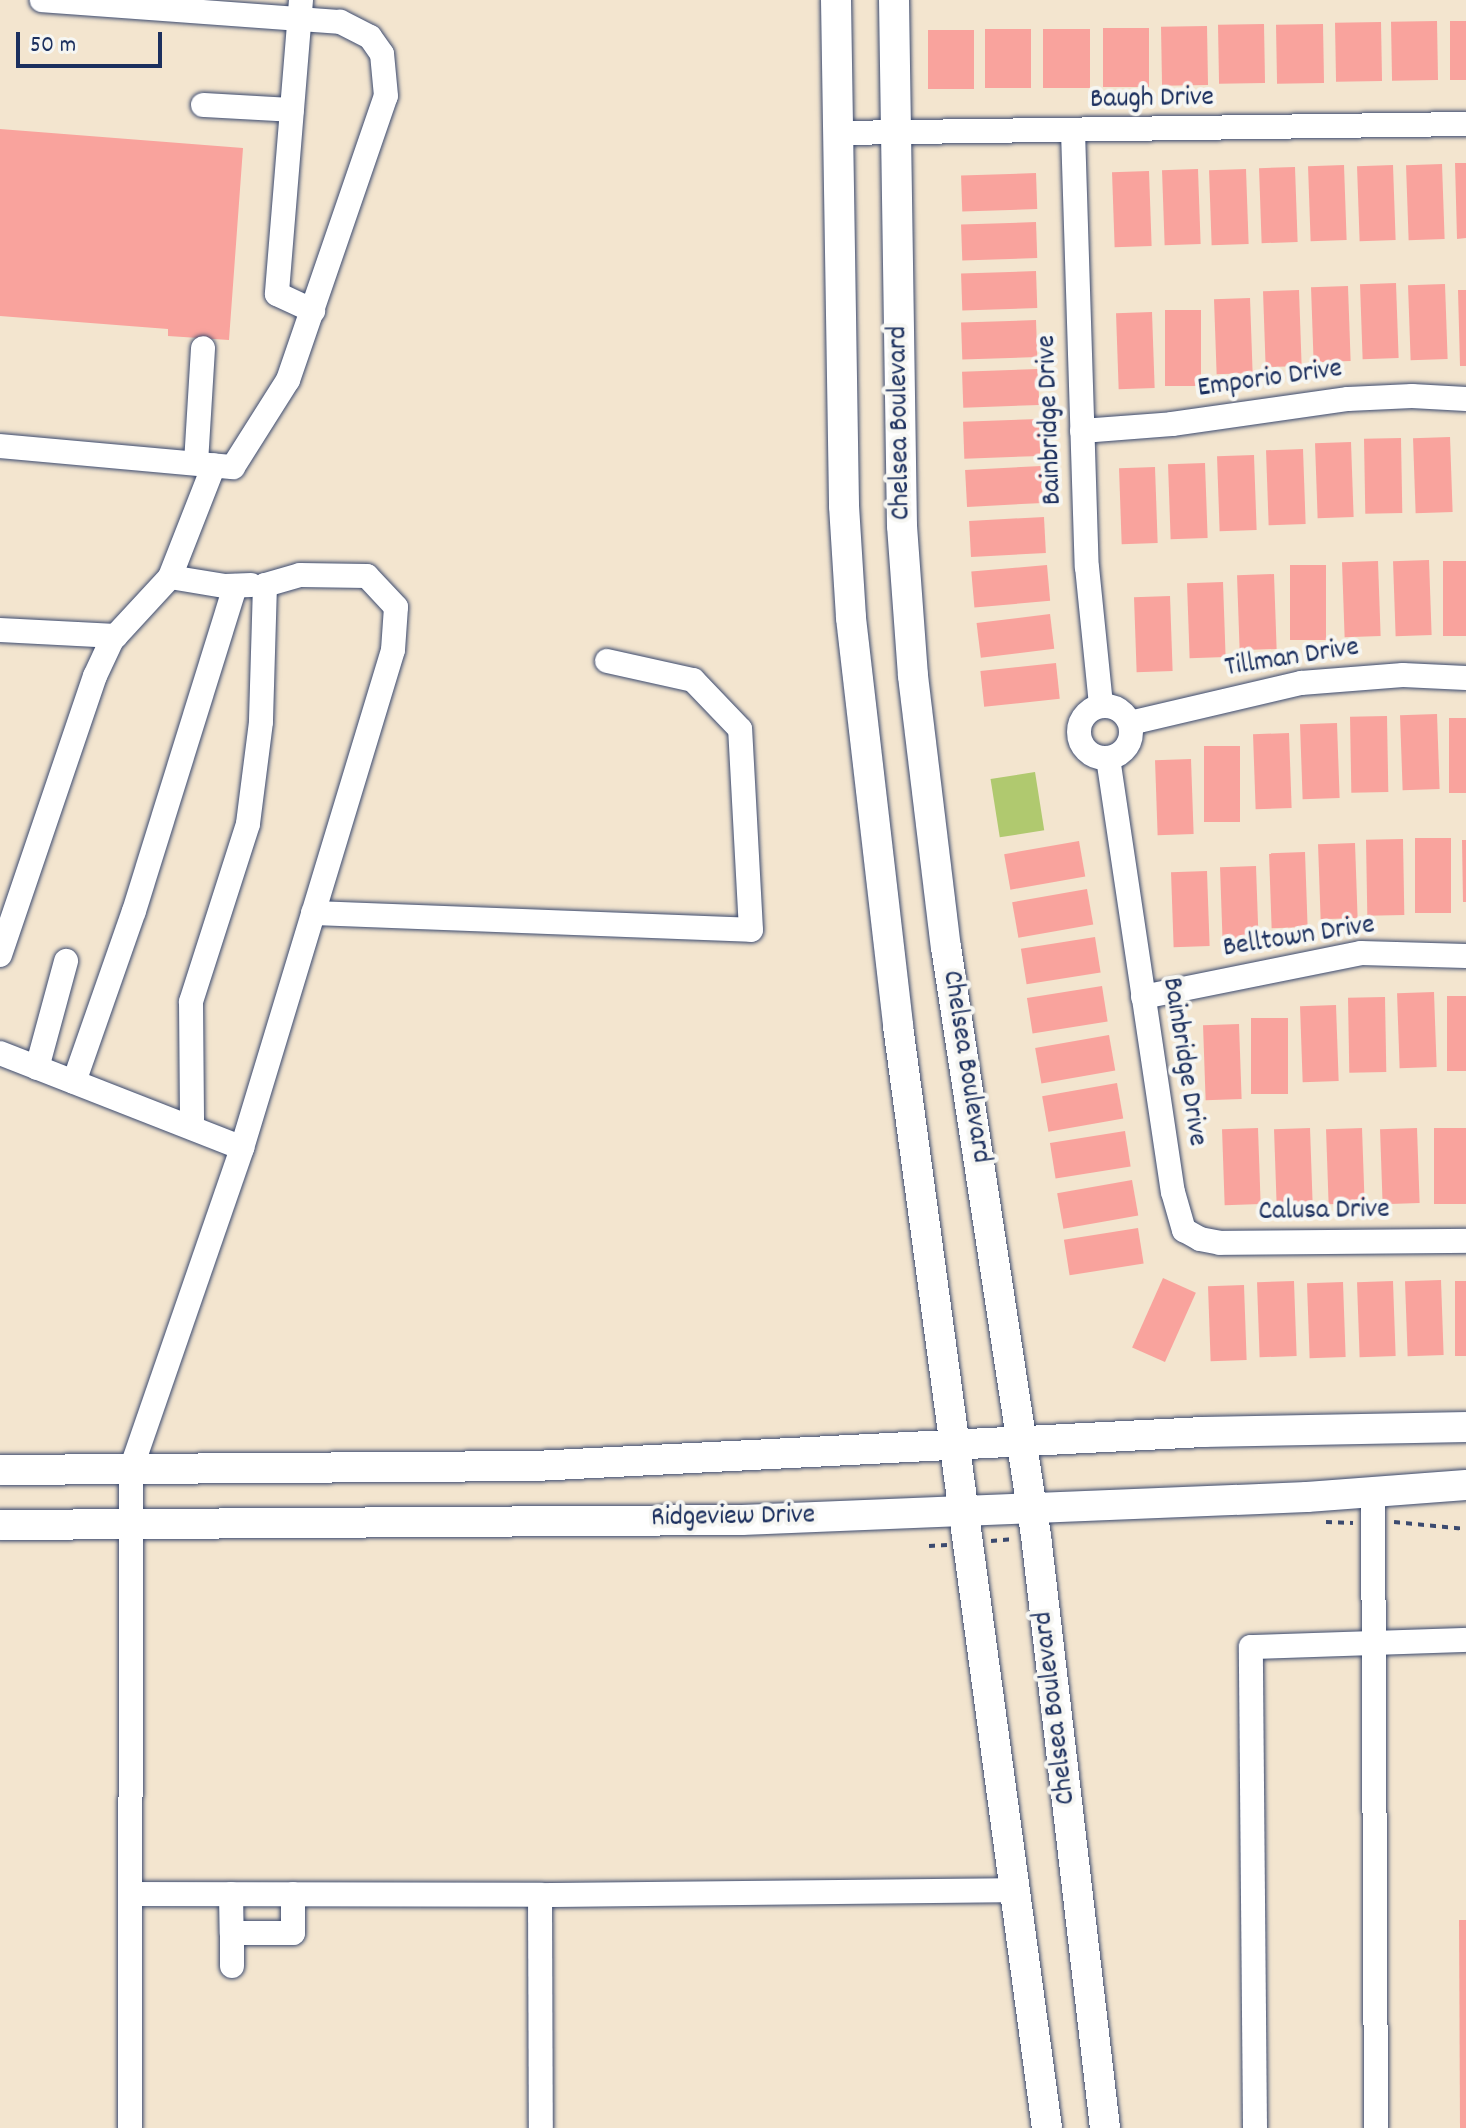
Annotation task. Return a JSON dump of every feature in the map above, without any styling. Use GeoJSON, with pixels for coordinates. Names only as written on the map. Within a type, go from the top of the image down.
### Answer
{"type":"FeatureCollection","features":[{"type":"Feature","properties":{"kind":"main road","name":"Chelsea Boulevard"},"geometry":{"type":"LineString","coordinates":[[836,0],[844,506],[851,618],[898,1026],[1047,2128]]}},
{"type":"Feature","properties":{"kind":"main road","name":"Chelsea Boulevard"},"geometry":{"type":"LineString","coordinates":[[894,0],[902,510],[909,629],[946,947],[1034,1522],[1105,2128]]}},
{"type":"Feature","properties":{"kind":"main road"},"geometry":{"type":"LineString","coordinates":[[0,1470],[535,1466],[1204,1432],[1466,1427]]}},
{"type":"Feature","properties":{"kind":"main road","name":"Ridgeview Drive"},"geometry":{"type":"LineString","coordinates":[[0,1525],[742,1520],[961,1509],[1034,1522],[1466,1485]]}},
{"type":"Feature","properties":{"kind":"street"},"geometry":{"type":"LineString","coordinates":[[0,446],[233,467],[288,380],[386,96],[386,70],[382,54],[370,37],[340,22],[300,10],[42,0]]}},
{"type":"Feature","properties":{"kind":"street"},"geometry":{"type":"LineString","coordinates":[[300,10],[277,294],[313,311]]}},
{"type":"Feature","properties":{"kind":"street"},"geometry":{"type":"LineString","coordinates":[[203,105],[292,110]]}},
{"type":"Feature","properties":{"kind":"street","name":"Baugh Drive"},"geometry":{"type":"LineString","coordinates":[[838,133],[1466,124]]}},
{"type":"Feature","properties":{"kind":"street","name":"Bainbridge Drive"},"geometry":{"type":"LineString","coordinates":[[1073,131],[1087,567],[1101,705]]}},
{"type":"Feature","properties":{"kind":"street"},"geometry":{"type":"LineString","coordinates":[[0,955],[95,676],[116,636],[170,577],[205,464],[203,348]]}},
{"type":"Feature","properties":{"kind":"street","name":"Emporio Drive"},"geometry":{"type":"LineString","coordinates":[[1082,431],[1172,424],[1348,399],[1412,396],[1466,399]]}},
{"type":"Feature","properties":{"kind":"street"},"geometry":{"type":"LineString","coordinates":[[130,2128],[131,1469],[242,1148],[393,650],[396,607],[367,576],[300,575],[265,585],[235,586],[170,577]]}},
{"type":"Feature","properties":{"kind":"street"},"geometry":{"type":"LineString","coordinates":[[192,1127],[191,1002],[248,824],[261,722],[265,585]]}},
{"type":"Feature","properties":{"kind":"street"},"geometry":{"type":"LineString","coordinates":[[74,1082],[134,911],[235,586]]}},
{"type":"Feature","properties":{"kind":"street"},"geometry":{"type":"LineString","coordinates":[[0,630],[116,636]]}},
{"type":"Feature","properties":{"kind":"street"},"geometry":{"type":"LineString","coordinates":[[313,913],[751,930],[740,729],[693,680],[607,661]]}},
{"type":"Feature","properties":{"kind":"street","name":"Tillman Drive"},"geometry":{"type":"LineString","coordinates":[[1130,723],[1254,691],[1301,683],[1403,675],[1466,678]]}},
{"type":"Feature","properties":{"kind":"street"},"geometry":{"type":"LineString","coordinates":[[1101,705],[1115,707],[1130,723],[1129,744],[1116,756],[1108,758],[1084,749],[1078,732],[1083,716],[1101,705]]}},
{"type":"Feature","properties":{"kind":"street","name":"Bainbridge Drive"},"geometry":{"type":"LineString","coordinates":[[1108,758],[1176,1213],[1184,1230]]}},
{"type":"Feature","properties":{"kind":"street","name":"Belltown Drive"},"geometry":{"type":"LineString","coordinates":[[1143,997],[1361,953],[1466,956]]}},
{"type":"Feature","properties":{"kind":"street"},"geometry":{"type":"LineString","coordinates":[[37,1068],[66,961]]}},
{"type":"Feature","properties":{"kind":"street"},"geometry":{"type":"LineString","coordinates":[[0,1053],[242,1148]]}},
{"type":"Feature","properties":{"kind":"street","name":"Calusa Drive"},"geometry":{"type":"LineString","coordinates":[[1184,1230],[1220,1243],[1466,1241]]}},
{"type":"Feature","properties":{"kind":"street"},"geometry":{"type":"LineString","coordinates":[[1373,1492],[1376,2128]]}},
{"type":"Feature","properties":{"kind":"street"},"geometry":{"type":"LineString","coordinates":[[1255,2128],[1251,1647],[1466,1640]]}},
{"type":"Feature","properties":{"kind":"street"},"geometry":{"type":"LineString","coordinates":[[130,1894],[540,1895],[1017,1890]]}},
{"type":"Feature","properties":{"kind":"street"},"geometry":{"type":"LineString","coordinates":[[231,1894],[232,1966]]}},
{"type":"Feature","properties":{"kind":"street"},"geometry":{"type":"LineString","coordinates":[[232,1933],[293,1933],[293,1894]]}},
{"type":"Feature","properties":{"kind":"street"},"geometry":{"type":"LineString","coordinates":[[540,1895],[541,2128]]}},
{"type":"Feature","properties":{"kind":"path"},"geometry":{"type":"LineString","coordinates":[[1316,1521],[1466,1529]]}},
{"type":"Feature","properties":{"kind":"path"},"geometry":{"type":"LineString","coordinates":[[929,1546],[966,1544],[1034,1522]]}},
{"type":"Feature","properties":{"kind":"green space"},"geometry":{"type":"Polygon","coordinates":[[[1035,772],[1044,830],[1000,837],[991,779],[1035,772]]]}},
{"type":"Feature","properties":{"kind":"building"},"geometry":{"type":"Polygon","coordinates":[[[1437,21],[1438,80],[1392,81],[1391,22],[1437,21]]]}},
{"type":"Feature","properties":{"kind":"building"},"geometry":{"type":"Polygon","coordinates":[[[1450,21],[1466,21],[1466,80],[1450,80],[1450,21]]]}},
{"type":"Feature","properties":{"kind":"building"},"geometry":{"type":"Polygon","coordinates":[[[1381,22],[1382,81],[1336,82],[1335,23],[1381,22]]]}},
{"type":"Feature","properties":{"kind":"building"},"geometry":{"type":"Polygon","coordinates":[[[1264,24],[1265,83],[1219,84],[1218,25],[1264,24]]]}},
{"type":"Feature","properties":{"kind":"building"},"geometry":{"type":"Polygon","coordinates":[[[1323,24],[1324,83],[1277,84],[1276,25],[1323,24]]]}},
{"type":"Feature","properties":{"kind":"building"},"geometry":{"type":"Polygon","coordinates":[[[1207,26],[1208,85],[1162,86],[1161,27],[1207,26]]]}},
{"type":"Feature","properties":{"kind":"building"},"geometry":{"type":"Polygon","coordinates":[[[1103,28],[1149,28],[1149,87],[1103,87],[1103,28]]]}},
{"type":"Feature","properties":{"kind":"building"},"geometry":{"type":"Polygon","coordinates":[[[985,29],[1031,29],[1031,88],[985,88],[985,29]]]}},
{"type":"Feature","properties":{"kind":"building"},"geometry":{"type":"Polygon","coordinates":[[[1043,29],[1090,29],[1090,88],[1043,88],[1043,29]]]}},
{"type":"Feature","properties":{"kind":"building"},"geometry":{"type":"Polygon","coordinates":[[[928,30],[974,30],[974,89],[928,89],[928,30]]]}},
{"type":"Feature","properties":{"kind":"building"},"geometry":{"type":"Polygon","coordinates":[[[0,129],[243,148],[229,340],[168,336],[168,329],[0,316],[0,129]]]}},
{"type":"Feature","properties":{"kind":"building"},"geometry":{"type":"Polygon","coordinates":[[[1455,163],[1466,163],[1466,238],[1457,239],[1455,163]]]}},
{"type":"Feature","properties":{"kind":"building"},"geometry":{"type":"Polygon","coordinates":[[[1442,164],[1445,239],[1409,240],[1406,165],[1442,164]]]}},
{"type":"Feature","properties":{"kind":"building"},"geometry":{"type":"Polygon","coordinates":[[[1344,165],[1347,240],[1311,241],[1308,166],[1344,165]]]}},
{"type":"Feature","properties":{"kind":"building"},"geometry":{"type":"Polygon","coordinates":[[[1393,165],[1396,240],[1360,241],[1357,166],[1393,165]]]}},
{"type":"Feature","properties":{"kind":"building"},"geometry":{"type":"Polygon","coordinates":[[[1295,167],[1298,242],[1262,243],[1259,168],[1295,167]]]}},
{"type":"Feature","properties":{"kind":"building"},"geometry":{"type":"Polygon","coordinates":[[[1198,169],[1201,244],[1165,245],[1162,170],[1198,169]]]}},
{"type":"Feature","properties":{"kind":"building"},"geometry":{"type":"Polygon","coordinates":[[[1246,169],[1249,244],[1212,245],[1209,170],[1246,169]]]}},
{"type":"Feature","properties":{"kind":"building"},"geometry":{"type":"Polygon","coordinates":[[[1149,171],[1152,246],[1115,247],[1112,172],[1149,171]]]}},
{"type":"Feature","properties":{"kind":"building"},"geometry":{"type":"Polygon","coordinates":[[[1036,173],[1037,209],[962,212],[961,176],[1036,173]]]}},
{"type":"Feature","properties":{"kind":"building"},"geometry":{"type":"Polygon","coordinates":[[[1036,222],[1037,258],[962,261],[961,225],[1036,222]]]}},
{"type":"Feature","properties":{"kind":"building"},"geometry":{"type":"Polygon","coordinates":[[[1036,271],[1037,308],[962,311],[961,274],[1036,271]]]}},
{"type":"Feature","properties":{"kind":"building"},"geometry":{"type":"Polygon","coordinates":[[[1396,283],[1399,358],[1363,359],[1360,284],[1396,283]]]}},
{"type":"Feature","properties":{"kind":"building"},"geometry":{"type":"Polygon","coordinates":[[[1445,284],[1448,359],[1411,360],[1408,285],[1445,284]]]}},
{"type":"Feature","properties":{"kind":"building"},"geometry":{"type":"Polygon","coordinates":[[[1348,286],[1351,361],[1314,362],[1311,287],[1348,286]]]}},
{"type":"Feature","properties":{"kind":"building"},"geometry":{"type":"Polygon","coordinates":[[[1299,290],[1302,366],[1266,367],[1263,291],[1299,290]]]}},
{"type":"Feature","properties":{"kind":"building"},"geometry":{"type":"Polygon","coordinates":[[[1458,290],[1466,290],[1466,366],[1460,366],[1458,290]]]}},
{"type":"Feature","properties":{"kind":"building"},"geometry":{"type":"Polygon","coordinates":[[[1250,298],[1253,373],[1217,374],[1214,299],[1250,298]]]}},
{"type":"Feature","properties":{"kind":"building"},"geometry":{"type":"Polygon","coordinates":[[[1165,310],[1201,310],[1201,386],[1165,386],[1165,310]]]}},
{"type":"Feature","properties":{"kind":"building"},"geometry":{"type":"Polygon","coordinates":[[[1152,312],[1155,388],[1119,389],[1116,313],[1152,312]]]}},
{"type":"Feature","properties":{"kind":"building"},"geometry":{"type":"Polygon","coordinates":[[[1036,320],[1037,357],[962,360],[961,323],[1036,320]]]}},
{"type":"Feature","properties":{"kind":"building"},"geometry":{"type":"Polygon","coordinates":[[[1038,369],[1039,405],[963,408],[962,372],[1038,369]]]}},
{"type":"Feature","properties":{"kind":"building"},"geometry":{"type":"Polygon","coordinates":[[[1039,419],[1040,456],[964,459],[963,422],[1039,419]]]}},
{"type":"Feature","properties":{"kind":"building"},"geometry":{"type":"Polygon","coordinates":[[[1450,437],[1453,512],[1416,513],[1413,438],[1450,437]]]}},
{"type":"Feature","properties":{"kind":"building"},"geometry":{"type":"Polygon","coordinates":[[[1401,438],[1402,513],[1365,514],[1364,439],[1401,438]]]}},
{"type":"Feature","properties":{"kind":"building"},"geometry":{"type":"Polygon","coordinates":[[[1351,442],[1354,517],[1318,518],[1315,443],[1351,442]]]}},
{"type":"Feature","properties":{"kind":"building"},"geometry":{"type":"Polygon","coordinates":[[[1303,449],[1306,524],[1269,525],[1266,450],[1303,449]]]}},
{"type":"Feature","properties":{"kind":"building"},"geometry":{"type":"Polygon","coordinates":[[[1254,455],[1257,530],[1220,531],[1217,456],[1254,455]]]}},
{"type":"Feature","properties":{"kind":"building"},"geometry":{"type":"Polygon","coordinates":[[[1205,463],[1208,538],[1171,539],[1168,464],[1205,463]]]}},
{"type":"Feature","properties":{"kind":"building"},"geometry":{"type":"Polygon","coordinates":[[[1041,466],[1043,503],[967,507],[965,470],[1041,466]]]}},
{"type":"Feature","properties":{"kind":"building"},"geometry":{"type":"Polygon","coordinates":[[[1155,467],[1158,543],[1122,544],[1119,468],[1155,467]]]}},
{"type":"Feature","properties":{"kind":"building"},"geometry":{"type":"Polygon","coordinates":[[[1044,517],[1046,553],[971,557],[969,521],[1044,517]]]}},
{"type":"Feature","properties":{"kind":"building"},"geometry":{"type":"Polygon","coordinates":[[[1429,560],[1432,635],[1396,636],[1393,561],[1429,560]]]}},
{"type":"Feature","properties":{"kind":"building"},"geometry":{"type":"Polygon","coordinates":[[[1378,561],[1381,636],[1345,637],[1342,562],[1378,561]]]}},
{"type":"Feature","properties":{"kind":"building"},"geometry":{"type":"Polygon","coordinates":[[[1443,561],[1466,561],[1466,636],[1443,636],[1443,561]]]}},
{"type":"Feature","properties":{"kind":"building"},"geometry":{"type":"Polygon","coordinates":[[[1047,565],[1050,601],[974,607],[971,572],[1047,565]]]}},
{"type":"Feature","properties":{"kind":"building"},"geometry":{"type":"Polygon","coordinates":[[[1290,565],[1326,565],[1326,640],[1290,640],[1290,565]]]}},
{"type":"Feature","properties":{"kind":"building"},"geometry":{"type":"Polygon","coordinates":[[[1274,574],[1277,649],[1240,650],[1237,575],[1274,574]]]}},
{"type":"Feature","properties":{"kind":"building"},"geometry":{"type":"Polygon","coordinates":[[[1223,582],[1226,657],[1190,658],[1187,583],[1223,582]]]}},
{"type":"Feature","properties":{"kind":"building"},"geometry":{"type":"Polygon","coordinates":[[[1170,596],[1173,671],[1137,672],[1134,597],[1170,596]]]}},
{"type":"Feature","properties":{"kind":"building"},"geometry":{"type":"Polygon","coordinates":[[[1050,614],[1054,649],[981,658],[977,623],[1050,614]]]}},
{"type":"Feature","properties":{"kind":"building"},"geometry":{"type":"Polygon","coordinates":[[[1056,663],[1060,699],[984,707],[980,671],[1056,663]]]}},
{"type":"Feature","properties":{"kind":"building"},"geometry":{"type":"Polygon","coordinates":[[[1437,714],[1440,789],[1403,790],[1400,715],[1437,714]]]}},
{"type":"Feature","properties":{"kind":"building"},"geometry":{"type":"Polygon","coordinates":[[[1387,716],[1388,792],[1351,793],[1350,717],[1387,716]]]}},
{"type":"Feature","properties":{"kind":"building"},"geometry":{"type":"Polygon","coordinates":[[[1449,718],[1466,718],[1466,793],[1449,793],[1449,718]]]}},
{"type":"Feature","properties":{"kind":"building"},"geometry":{"type":"Polygon","coordinates":[[[1337,723],[1340,798],[1303,799],[1300,724],[1337,723]]]}},
{"type":"Feature","properties":{"kind":"building"},"geometry":{"type":"Polygon","coordinates":[[[1289,733],[1292,808],[1256,809],[1253,734],[1289,733]]]}},
{"type":"Feature","properties":{"kind":"building"},"geometry":{"type":"Polygon","coordinates":[[[1204,746],[1240,746],[1240,822],[1204,822],[1204,746]]]}},
{"type":"Feature","properties":{"kind":"building"},"geometry":{"type":"Polygon","coordinates":[[[1191,759],[1194,834],[1158,835],[1155,760],[1191,759]]]}},
{"type":"Feature","properties":{"kind":"building"},"geometry":{"type":"Polygon","coordinates":[[[1415,838],[1451,838],[1451,913],[1415,913],[1415,838]]]}},
{"type":"Feature","properties":{"kind":"building"},"geometry":{"type":"Polygon","coordinates":[[[1403,839],[1404,915],[1367,916],[1366,840],[1403,839]]]}},
{"type":"Feature","properties":{"kind":"building"},"geometry":{"type":"Polygon","coordinates":[[[1462,840],[1466,840],[1466,902],[1463,902],[1462,840]]]}},
{"type":"Feature","properties":{"kind":"building"},"geometry":{"type":"Polygon","coordinates":[[[1079,841],[1085,876],[1010,890],[1004,854],[1079,841]]]}},
{"type":"Feature","properties":{"kind":"building"},"geometry":{"type":"Polygon","coordinates":[[[1355,843],[1358,918],[1321,919],[1318,844],[1355,843]]]}},
{"type":"Feature","properties":{"kind":"building"},"geometry":{"type":"Polygon","coordinates":[[[1305,852],[1308,927],[1272,928],[1269,853],[1305,852]]]}},
{"type":"Feature","properties":{"kind":"building"},"geometry":{"type":"Polygon","coordinates":[[[1256,866],[1259,941],[1223,942],[1220,867],[1256,866]]]}},
{"type":"Feature","properties":{"kind":"building"},"geometry":{"type":"Polygon","coordinates":[[[1207,871],[1210,946],[1174,947],[1171,872],[1207,871]]]}},
{"type":"Feature","properties":{"kind":"building"},"geometry":{"type":"Polygon","coordinates":[[[1087,889],[1093,924],[1018,938],[1012,902],[1087,889]]]}},
{"type":"Feature","properties":{"kind":"building"},"geometry":{"type":"Polygon","coordinates":[[[1095,937],[1101,973],[1027,984],[1021,949],[1095,937]]]}},
{"type":"Feature","properties":{"kind":"building"},"geometry":{"type":"Polygon","coordinates":[[[1102,986],[1108,1022],[1033,1033],[1027,998],[1102,986]]]}},
{"type":"Feature","properties":{"kind":"building"},"geometry":{"type":"Polygon","coordinates":[[[1434,992],[1437,1067],[1400,1068],[1397,993],[1434,992]]]}},
{"type":"Feature","properties":{"kind":"building"},"geometry":{"type":"Polygon","coordinates":[[[1447,996],[1466,996],[1466,1071],[1447,1071],[1447,996]]]}},
{"type":"Feature","properties":{"kind":"building"},"geometry":{"type":"Polygon","coordinates":[[[1385,997],[1386,1072],[1349,1073],[1348,998],[1385,997]]]}},
{"type":"Feature","properties":{"kind":"building"},"geometry":{"type":"Polygon","coordinates":[[[1336,1005],[1339,1081],[1303,1082],[1300,1006],[1336,1005]]]}},
{"type":"Feature","properties":{"kind":"building"},"geometry":{"type":"Polygon","coordinates":[[[1251,1018],[1288,1018],[1288,1094],[1251,1094],[1251,1018]]]}},
{"type":"Feature","properties":{"kind":"building"},"geometry":{"type":"Polygon","coordinates":[[[1239,1024],[1242,1099],[1206,1100],[1203,1025],[1239,1024]]]}},
{"type":"Feature","properties":{"kind":"building"},"geometry":{"type":"Polygon","coordinates":[[[1109,1035],[1115,1070],[1041,1083],[1035,1048],[1109,1035]]]}},
{"type":"Feature","properties":{"kind":"building"},"geometry":{"type":"Polygon","coordinates":[[[1117,1083],[1123,1118],[1048,1132],[1042,1096],[1117,1083]]]}},
{"type":"Feature","properties":{"kind":"building"},"geometry":{"type":"Polygon","coordinates":[[[1258,1128],[1261,1204],[1225,1205],[1222,1129],[1258,1128]]]}},
{"type":"Feature","properties":{"kind":"building"},"geometry":{"type":"Polygon","coordinates":[[[1310,1128],[1313,1203],[1277,1204],[1274,1129],[1310,1128]]]}},
{"type":"Feature","properties":{"kind":"building"},"geometry":{"type":"Polygon","coordinates":[[[1362,1128],[1365,1203],[1329,1204],[1326,1129],[1362,1128]]]}},
{"type":"Feature","properties":{"kind":"building"},"geometry":{"type":"Polygon","coordinates":[[[1417,1128],[1420,1203],[1383,1204],[1380,1129],[1417,1128]]]}},
{"type":"Feature","properties":{"kind":"building"},"geometry":{"type":"Polygon","coordinates":[[[1434,1128],[1466,1128],[1466,1204],[1434,1204],[1434,1128]]]}},
{"type":"Feature","properties":{"kind":"building"},"geometry":{"type":"Polygon","coordinates":[[[1125,1131],[1131,1167],[1056,1178],[1050,1143],[1125,1131]]]}},
{"type":"Feature","properties":{"kind":"building"},"geometry":{"type":"Polygon","coordinates":[[[1132,1180],[1138,1215],[1063,1229],[1057,1193],[1132,1180]]]}},
{"type":"Feature","properties":{"kind":"building"},"geometry":{"type":"Polygon","coordinates":[[[1138,1228],[1144,1264],[1070,1275],[1064,1240],[1138,1228]]]}},
{"type":"Feature","properties":{"kind":"building"},"geometry":{"type":"Polygon","coordinates":[[[1163,1278],[1196,1293],[1165,1362],[1132,1347],[1163,1278]]]}},
{"type":"Feature","properties":{"kind":"building"},"geometry":{"type":"Polygon","coordinates":[[[1441,1280],[1444,1355],[1408,1356],[1405,1281],[1441,1280]]]}},
{"type":"Feature","properties":{"kind":"building"},"geometry":{"type":"Polygon","coordinates":[[[1294,1281],[1297,1356],[1260,1357],[1257,1282],[1294,1281]]]}},
{"type":"Feature","properties":{"kind":"building"},"geometry":{"type":"Polygon","coordinates":[[[1393,1281],[1396,1356],[1360,1357],[1357,1282],[1393,1281]]]}},
{"type":"Feature","properties":{"kind":"building"},"geometry":{"type":"Polygon","coordinates":[[[1455,1281],[1466,1281],[1466,1356],[1455,1356],[1455,1281]]]}},
{"type":"Feature","properties":{"kind":"building"},"geometry":{"type":"Polygon","coordinates":[[[1343,1282],[1346,1357],[1310,1358],[1307,1283],[1343,1282]]]}},
{"type":"Feature","properties":{"kind":"building"},"geometry":{"type":"Polygon","coordinates":[[[1244,1285],[1247,1360],[1211,1361],[1208,1286],[1244,1285]]]}},
{"type":"Feature","properties":{"kind":"building"},"geometry":{"type":"Polygon","coordinates":[[[1459,1920],[1466,1920],[1466,2128],[1460,2128],[1459,1920]]]}}]}
